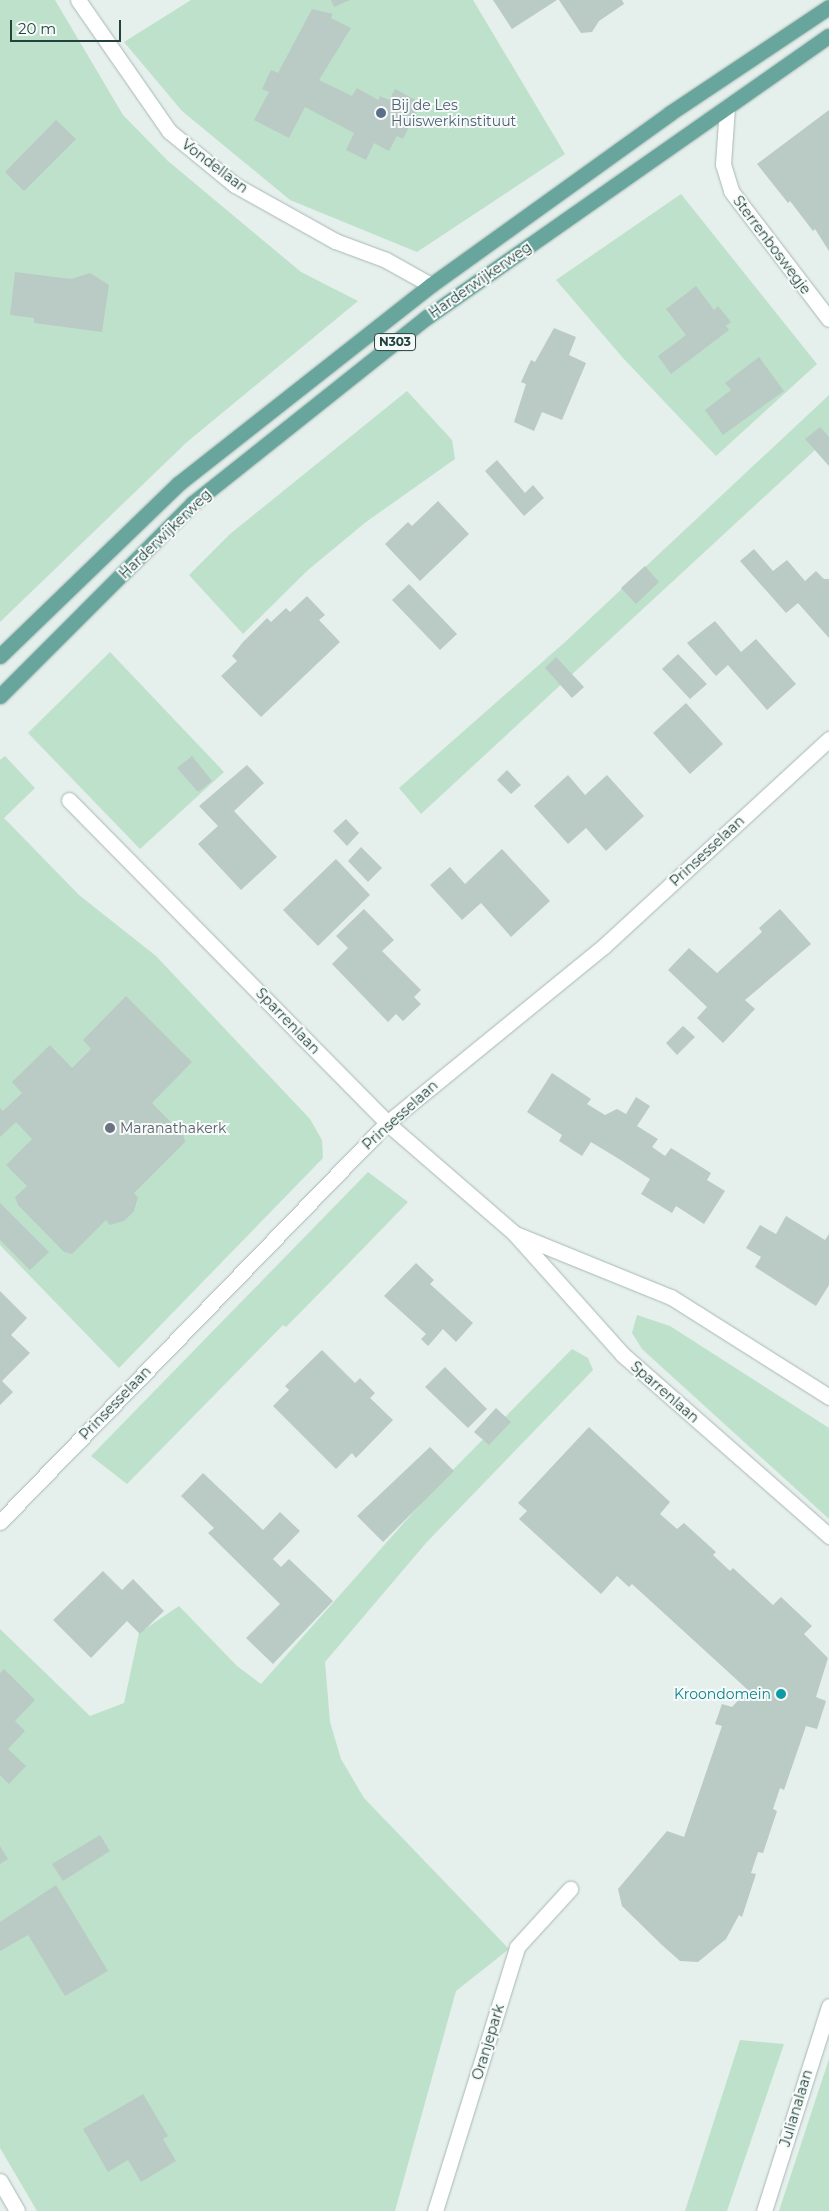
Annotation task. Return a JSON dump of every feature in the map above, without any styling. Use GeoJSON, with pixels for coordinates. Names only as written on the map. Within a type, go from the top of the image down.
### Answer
{"type":"FeatureCollection","features":[{"type":"Feature","properties":{"kind":"main road","name":"Harderwijkerweg"},"geometry":{"type":"LineString","coordinates":[[0,656],[178,484],[431,285],[670,113],[829,7]]}},
{"type":"Feature","properties":{"kind":"main road","name":"Harderwijkerweg"},"geometry":{"type":"LineString","coordinates":[[0,696],[193,503],[428,317],[829,36]]}},
{"type":"Feature","properties":{"kind":"street","name":"Vondellaan"},"geometry":{"type":"LineString","coordinates":[[78,0],[169,131],[235,185],[335,242],[386,260],[431,285]]}},
{"type":"Feature","properties":{"kind":"street","name":"Sterrenboswegje"},"geometry":{"type":"LineString","coordinates":[[727,107],[723,164],[731,191],[829,319]]}},
{"type":"Feature","properties":{"kind":"street","name":"Prinsesselaan"},"geometry":{"type":"LineString","coordinates":[[0,1522],[387,1123],[604,946],[829,738]]}},
{"type":"Feature","properties":{"kind":"street","name":"Sparrenlaan"},"geometry":{"type":"LineString","coordinates":[[69,800],[387,1123],[514,1233],[622,1354],[829,1536]]}},
{"type":"Feature","properties":{"kind":"street","name":"Sparrenlaan"},"geometry":{"type":"LineString","coordinates":[[514,1233],[671,1297],[829,1397]]}},
{"type":"Feature","properties":{"kind":"street","name":"Oranjepark"},"geometry":{"type":"LineString","coordinates":[[436,2211],[517,1947],[570,1889]]}},
{"type":"Feature","properties":{"kind":"street","name":"Julianalaan"},"geometry":{"type":"LineString","coordinates":[[764,2211],[829,2006]]}},
{"type":"Feature","properties":{"kind":"street"},"geometry":{"type":"LineString","coordinates":[[0,2181],[17,2211]]}},
{"type":"Feature","properties":{"kind":"green space"},"geometry":{"type":"Polygon","coordinates":[[[0,0],[55,0],[123,115],[168,161],[301,272],[358,301],[187,442],[0,622],[0,0]]]}},
{"type":"Feature","properties":{"kind":"green space"},"geometry":{"type":"Polygon","coordinates":[[[191,0],[473,0],[565,154],[417,252],[290,200],[182,111],[124,42],[191,0]]]}},
{"type":"Feature","properties":{"kind":"green space"},"geometry":{"type":"Polygon","coordinates":[[[681,194],[817,364],[716,456],[623,358],[556,280],[681,194]]]}},
{"type":"Feature","properties":{"kind":"green space"},"geometry":{"type":"Polygon","coordinates":[[[407,391],[452,440],[455,459],[366,522],[308,570],[243,634],[189,575],[230,534],[407,391]]]}},
{"type":"Feature","properties":{"kind":"green space"},"geometry":{"type":"Polygon","coordinates":[[[829,395],[829,437],[421,814],[399,788],[565,642],[829,395]]]}},
{"type":"Feature","properties":{"kind":"green space"},"geometry":{"type":"Polygon","coordinates":[[[110,652],[224,772],[140,849],[28,733],[110,652]]]}},
{"type":"Feature","properties":{"kind":"green space"},"geometry":{"type":"Polygon","coordinates":[[[5,756],[35,788],[4,818],[79,895],[156,956],[310,1119],[322,1140],[323,1158],[119,1368],[0,1245],[0,760],[5,756]]]}},
{"type":"Feature","properties":{"kind":"green space"},"geometry":{"type":"Polygon","coordinates":[[[368,1172],[408,1202],[286,1327],[283,1325],[127,1484],[91,1456],[368,1172]]]}},
{"type":"Feature","properties":{"kind":"green space"},"geometry":{"type":"Polygon","coordinates":[[[637,1315],[670,1326],[829,1428],[829,1519],[642,1349],[632,1333],[637,1315]]]}},
{"type":"Feature","properties":{"kind":"green space"},"geometry":{"type":"Polygon","coordinates":[[[572,1349],[588,1358],[593,1370],[426,1543],[325,1662],[330,1722],[341,1759],[364,1798],[509,1949],[456,1991],[395,2211],[37,2211],[0,2148],[0,1629],[90,1716],[124,1703],[139,1633],[179,1606],[237,1666],[261,1684],[433,1490],[572,1349]]]}},
{"type":"Feature","properties":{"kind":"green space"},"geometry":{"type":"Polygon","coordinates":[[[740,2040],[784,2044],[727,2211],[685,2211],[740,2040]]]}},
{"type":"Feature","properties":{"kind":"green space"},"geometry":{"type":"Polygon","coordinates":[[[829,2059],[829,2211],[779,2211],[829,2059]]]}},
{"type":"Feature","properties":{"kind":"building"},"geometry":{"type":"Polygon","coordinates":[[[331,0],[350,0],[334,7],[331,0]]]}},
{"type":"Feature","properties":{"kind":"building"},"geometry":{"type":"Polygon","coordinates":[[[493,0],[557,0],[512,29],[493,0]]]}},
{"type":"Feature","properties":{"kind":"building"},"geometry":{"type":"Polygon","coordinates":[[[559,0],[622,0],[624,4],[599,21],[592,32],[581,33],[559,0]]]}},
{"type":"Feature","properties":{"kind":"building"},"geometry":{"type":"Polygon","coordinates":[[[312,9],[333,14],[331,18],[351,28],[319,80],[352,96],[357,88],[378,100],[380,96],[389,100],[395,89],[421,103],[403,139],[397,136],[389,151],[374,143],[366,160],[346,150],[354,133],[305,107],[289,138],[254,120],[269,92],[262,89],[271,70],[278,73],[312,9]]]}},
{"type":"Feature","properties":{"kind":"building"},"geometry":{"type":"Polygon","coordinates":[[[829,110],[829,251],[815,229],[813,231],[790,201],[788,203],[757,164],[829,110]]]}},
{"type":"Feature","properties":{"kind":"building"},"geometry":{"type":"Polygon","coordinates":[[[56,120],[76,139],[24,191],[5,172],[56,120]]]}},
{"type":"Feature","properties":{"kind":"building"},"geometry":{"type":"Polygon","coordinates":[[[15,272],[71,279],[90,273],[109,285],[102,332],[34,323],[34,318],[10,315],[15,272]]]}},
{"type":"Feature","properties":{"kind":"building"},"geometry":{"type":"Polygon","coordinates":[[[696,286],[714,310],[718,306],[731,322],[726,326],[729,330],[671,374],[658,356],[686,335],[666,309],[696,286]]]}},
{"type":"Feature","properties":{"kind":"building"},"geometry":{"type":"Polygon","coordinates":[[[554,328],[576,337],[569,355],[586,363],[562,420],[542,412],[534,431],[514,422],[526,384],[521,382],[531,360],[535,362],[554,328]]]}},
{"type":"Feature","properties":{"kind":"building"},"geometry":{"type":"Polygon","coordinates":[[[759,357],[784,391],[723,435],[705,410],[731,390],[725,383],[759,357]]]}},
{"type":"Feature","properties":{"kind":"building"},"geometry":{"type":"Polygon","coordinates":[[[820,427],[829,437],[829,466],[805,439],[820,427]]]}},
{"type":"Feature","properties":{"kind":"building"},"geometry":{"type":"Polygon","coordinates":[[[497,460],[525,493],[533,485],[544,498],[524,516],[485,471],[497,460]]]}},
{"type":"Feature","properties":{"kind":"building"},"geometry":{"type":"Polygon","coordinates":[[[438,501],[469,534],[420,581],[385,544],[408,522],[412,526],[438,501]]]}},
{"type":"Feature","properties":{"kind":"building"},"geometry":{"type":"Polygon","coordinates":[[[754,549],[773,571],[787,560],[805,581],[816,571],[824,579],[829,579],[829,638],[798,603],[786,613],[740,561],[754,549]]]}},
{"type":"Feature","properties":{"kind":"building"},"geometry":{"type":"Polygon","coordinates":[[[645,566],[659,582],[636,604],[621,588],[645,566]]]}},
{"type":"Feature","properties":{"kind":"building"},"geometry":{"type":"Polygon","coordinates":[[[409,584],[457,634],[440,650],[392,600],[409,584]]]}},
{"type":"Feature","properties":{"kind":"building"},"geometry":{"type":"Polygon","coordinates":[[[307,596],[325,615],[319,620],[340,642],[261,717],[221,676],[237,661],[232,656],[243,642],[267,618],[271,622],[286,608],[290,612],[307,596]]]}},
{"type":"Feature","properties":{"kind":"building"},"geometry":{"type":"Polygon","coordinates":[[[715,621],[741,652],[756,639],[796,684],[767,710],[728,665],[716,676],[687,643],[715,621]]]}},
{"type":"Feature","properties":{"kind":"building"},"geometry":{"type":"Polygon","coordinates":[[[678,654],[707,684],[690,699],[662,669],[678,654]]]}},
{"type":"Feature","properties":{"kind":"building"},"geometry":{"type":"Polygon","coordinates":[[[556,657],[584,687],[572,698],[545,668],[556,657]]]}},
{"type":"Feature","properties":{"kind":"building"},"geometry":{"type":"Polygon","coordinates":[[[686,703],[723,744],[690,774],[653,733],[686,703]]]}},
{"type":"Feature","properties":{"kind":"building"},"geometry":{"type":"Polygon","coordinates":[[[192,756],[212,781],[198,792],[177,768],[192,756]]]}},
{"type":"Feature","properties":{"kind":"building"},"geometry":{"type":"Polygon","coordinates":[[[247,765],[264,783],[234,811],[277,857],[241,890],[198,844],[218,826],[199,806],[247,765]]]}},
{"type":"Feature","properties":{"kind":"building"},"geometry":{"type":"Polygon","coordinates":[[[507,770],[521,785],[511,794],[497,780],[507,770]]]}},
{"type":"Feature","properties":{"kind":"building"},"geometry":{"type":"Polygon","coordinates":[[[568,775],[585,795],[607,775],[644,816],[606,851],[586,828],[568,844],[534,806],[568,775]]]}},
{"type":"Feature","properties":{"kind":"building"},"geometry":{"type":"Polygon","coordinates":[[[346,819],[359,833],[347,846],[333,831],[346,819]]]}},
{"type":"Feature","properties":{"kind":"building"},"geometry":{"type":"Polygon","coordinates":[[[361,847],[382,868],[368,882],[348,861],[361,847]]]}},
{"type":"Feature","properties":{"kind":"building"},"geometry":{"type":"Polygon","coordinates":[[[502,849],[550,901],[511,937],[481,903],[462,920],[430,885],[450,867],[465,884],[502,849]]]}},
{"type":"Feature","properties":{"kind":"building"},"geometry":{"type":"Polygon","coordinates":[[[336,859],[370,895],[318,946],[283,910],[336,859]]]}},
{"type":"Feature","properties":{"kind":"building"},"geometry":{"type":"Polygon","coordinates":[[[364,909],[394,940],[382,951],[421,990],[414,997],[421,1004],[403,1021],[396,1014],[388,1022],[332,964],[348,948],[336,936],[364,909]]]}},
{"type":"Feature","properties":{"kind":"building"},"geometry":{"type":"Polygon","coordinates":[[[780,909],[811,944],[745,1000],[755,1009],[723,1043],[697,1018],[707,1007],[668,970],[689,948],[717,973],[762,932],[759,928],[780,909]]]}},
{"type":"Feature","properties":{"kind":"building","name":"Maranathakerk"},"geometry":{"type":"Polygon","coordinates":[[[126,996],[192,1062],[152,1103],[183,1134],[185,1142],[134,1193],[138,1197],[134,1211],[124,1221],[110,1225],[106,1220],[72,1254],[64,1252],[18,1205],[15,1197],[27,1186],[6,1165],[32,1139],[16,1122],[0,1137],[0,1108],[3,1111],[22,1093],[12,1082],[50,1045],[72,1068],[91,1049],[83,1040],[126,996]]]}},
{"type":"Feature","properties":{"kind":"building"},"geometry":{"type":"Polygon","coordinates":[[[683,1026],[695,1037],[677,1055],[666,1043],[683,1026]]]}},
{"type":"Feature","properties":{"kind":"building"},"geometry":{"type":"Polygon","coordinates":[[[552,1073],[591,1099],[587,1104],[605,1115],[617,1109],[626,1114],[636,1097],[650,1106],[637,1126],[658,1139],[652,1147],[665,1156],[671,1148],[711,1173],[707,1180],[725,1191],[704,1224],[676,1206],[672,1213],[641,1194],[650,1179],[619,1159],[591,1142],[582,1156],[559,1141],[562,1135],[527,1112],[552,1073]]]}},
{"type":"Feature","properties":{"kind":"building"},"geometry":{"type":"Polygon","coordinates":[[[0,1203],[49,1252],[30,1270],[0,1240],[0,1203]]]}},
{"type":"Feature","properties":{"kind":"building"},"geometry":{"type":"Polygon","coordinates":[[[786,1216],[825,1240],[829,1234],[829,1285],[816,1306],[755,1267],[761,1257],[746,1248],[760,1225],[776,1234],[786,1216]]]}},
{"type":"Feature","properties":{"kind":"building"},"geometry":{"type":"Polygon","coordinates":[[[416,1263],[434,1280],[430,1284],[473,1323],[456,1342],[443,1329],[428,1346],[421,1339],[426,1334],[384,1296],[416,1263]]]}},
{"type":"Feature","properties":{"kind":"building"},"geometry":{"type":"Polygon","coordinates":[[[0,1291],[27,1318],[11,1335],[30,1353],[2,1381],[13,1392],[0,1405],[0,1291]]]}},
{"type":"Feature","properties":{"kind":"building"},"geometry":{"type":"Polygon","coordinates":[[[322,1350],[355,1383],[360,1378],[375,1393],[370,1398],[393,1420],[356,1458],[352,1453],[336,1469],[273,1406],[289,1390],[285,1386],[322,1350]]]}},
{"type":"Feature","properties":{"kind":"building"},"geometry":{"type":"Polygon","coordinates":[[[445,1367],[487,1409],[468,1428],[425,1387],[445,1367]]]}},
{"type":"Feature","properties":{"kind":"building"},"geometry":{"type":"Polygon","coordinates":[[[496,1408],[511,1422],[489,1445],[474,1432],[496,1408]]]}},
{"type":"Feature","properties":{"kind":"building","name":"Kroondomein"},"geometry":{"type":"Polygon","coordinates":[[[589,1427],[670,1502],[660,1514],[677,1529],[684,1523],[716,1552],[713,1555],[730,1571],[733,1568],[773,1605],[781,1597],[812,1626],[804,1634],[828,1658],[816,1697],[826,1701],[817,1729],[806,1726],[784,1790],[780,1788],[773,1809],[777,1811],[763,1853],[758,1852],[751,1873],[756,1874],[742,1917],[739,1915],[726,1939],[698,1962],[680,1961],[662,1945],[622,1906],[618,1889],[667,1831],[684,1837],[722,1726],[715,1724],[722,1704],[732,1707],[748,1690],[632,1584],[629,1587],[617,1576],[601,1594],[519,1519],[527,1511],[518,1503],[589,1427]]]}},
{"type":"Feature","properties":{"kind":"building"},"geometry":{"type":"Polygon","coordinates":[[[430,1447],[454,1471],[383,1542],[357,1516],[430,1447]]]}},
{"type":"Feature","properties":{"kind":"building"},"geometry":{"type":"Polygon","coordinates":[[[203,1473],[263,1530],[280,1512],[300,1531],[273,1559],[281,1567],[289,1559],[333,1601],[273,1664],[246,1638],[280,1604],[208,1533],[214,1528],[181,1496],[203,1473]]]}},
{"type":"Feature","properties":{"kind":"building"},"geometry":{"type":"Polygon","coordinates":[[[103,1571],[122,1590],[133,1579],[164,1611],[140,1634],[127,1621],[91,1658],[53,1620],[103,1571]]]}},
{"type":"Feature","properties":{"kind":"building"},"geometry":{"type":"Polygon","coordinates":[[[4,1669],[35,1700],[15,1721],[25,1731],[8,1749],[26,1766],[9,1784],[0,1775],[0,1673],[4,1669]]]}},
{"type":"Feature","properties":{"kind":"building"},"geometry":{"type":"Polygon","coordinates":[[[100,1835],[110,1851],[63,1881],[52,1864],[100,1835]]]}},
{"type":"Feature","properties":{"kind":"building"},"geometry":{"type":"Polygon","coordinates":[[[0,1846],[8,1859],[0,1864],[0,1846]]]}},
{"type":"Feature","properties":{"kind":"building"},"geometry":{"type":"Polygon","coordinates":[[[56,1885],[108,1971],[65,1996],[28,1935],[0,1951],[0,1922],[56,1885]]]}},
{"type":"Feature","properties":{"kind":"building"},"geometry":{"type":"Polygon","coordinates":[[[143,2094],[168,2136],[163,2139],[176,2161],[141,2182],[128,2160],[108,2172],[83,2129],[143,2094]]]}},
{"type":"Feature","properties":{"kind":"place","name":"Bij de Les Huiswerkinstituut"},"geometry":{"type":"Point","coordinates":[381,113]}},
{"type":"Feature","properties":{"kind":"place","name":"Maranathakerk"},"geometry":{"type":"Point","coordinates":[110,1128]}},
{"type":"Feature","properties":{"kind":"place","name":"Kroondomein"},"geometry":{"type":"Point","coordinates":[781,1694]}}]}
